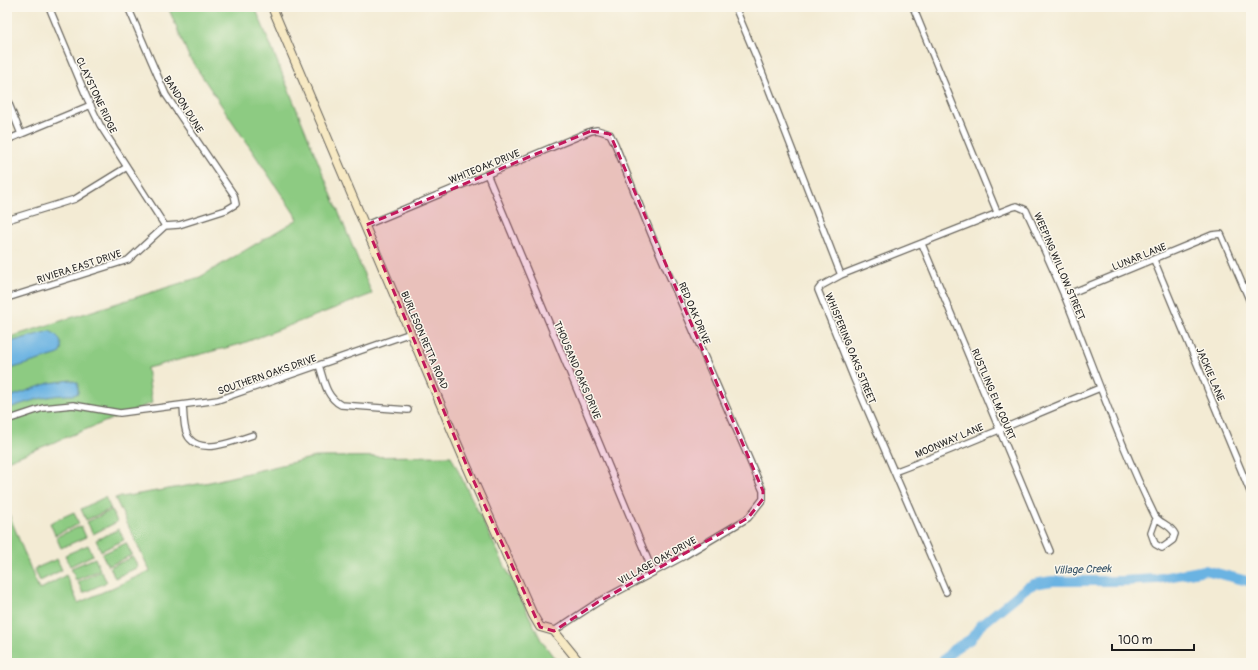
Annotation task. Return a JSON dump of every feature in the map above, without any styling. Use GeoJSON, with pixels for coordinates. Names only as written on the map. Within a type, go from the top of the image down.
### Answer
{"type":"FeatureCollection","features":[{"type":"Feature","properties":{"kind":"street","name":"CLAYSTONE RIDGE"},"geometry":{"type":"LineString","coordinates":[[49,7],[100,125],[165,226]]}},
{"type":"Feature","properties":{"kind":"street","name":"BANDON DUNE"},"geometry":{"type":"LineString","coordinates":[[128,7],[166,95],[234,195],[236,204],[226,210],[179,225],[165,226]]}},
{"type":"Feature","properties":{"kind":"street","name":"BURLESON RETTA ROAD"},"geometry":{"type":"LineString","coordinates":[[272,7],[366,225],[466,464],[533,615],[540,627],[554,631],[580,663]]}},
{"type":"Feature","properties":{"kind":"street"},"geometry":{"type":"LineString","coordinates":[[734,7],[757,59],[841,275],[922,244],[997,212],[913,7]]}},
{"type":"Feature","properties":{"kind":"street"},"geometry":{"type":"LineString","coordinates":[[7,99],[21,134]]}},
{"type":"Feature","properties":{"kind":"street"},"geometry":{"type":"LineString","coordinates":[[7,140],[91,105]]}},
{"type":"Feature","properties":{"kind":"street","name":"WHITEOAK DRIVE"},"geometry":{"type":"LineString","coordinates":[[366,225],[591,131],[597,130],[610,134]]}},
{"type":"Feature","properties":{"kind":"street","name":"RED OAK DRIVE"},"geometry":{"type":"LineString","coordinates":[[610,134],[762,491],[763,499]]}},
{"type":"Feature","properties":{"kind":"street"},"geometry":{"type":"LineString","coordinates":[[7,220],[74,199],[127,167]]}},
{"type":"Feature","properties":{"kind":"street","name":"THOUSAND OAKS DRIVE"},"geometry":{"type":"LineString","coordinates":[[487,174],[653,572]]}},
{"type":"Feature","properties":{"kind":"street","name":"WEEPING WILLOW STREET"},"geometry":{"type":"LineString","coordinates":[[997,212],[1018,206],[1026,210],[1064,296],[1131,464],[1156,519]]}},
{"type":"Feature","properties":{"kind":"street","name":"RIVIERA EAST DRIVE"},"geometry":{"type":"LineString","coordinates":[[7,298],[128,260],[165,226]]}},
{"type":"Feature","properties":{"kind":"street","name":"LUNAR LANE"},"geometry":{"type":"LineString","coordinates":[[1064,296],[1212,235],[1221,234],[1251,304]]}},
{"type":"Feature","properties":{"kind":"street","name":"RUSTLING ELM COURT"},"geometry":{"type":"LineString","coordinates":[[922,244],[1050,551]]}},
{"type":"Feature","properties":{"kind":"street","name":"JACKIE LANE"},"geometry":{"type":"LineString","coordinates":[[1154,260],[1251,494]]}},
{"type":"Feature","properties":{"kind":"street","name":"WHISPERING OAKS STREET"},"geometry":{"type":"LineString","coordinates":[[841,275],[821,286],[818,290],[946,592]]}},
{"type":"Feature","properties":{"kind":"street","name":"SOUTHERN OAKS DRIVE"},"geometry":{"type":"LineString","coordinates":[[7,420],[43,408],[73,405],[120,412],[218,400],[411,333]]}},
{"type":"Feature","properties":{"kind":"street"},"geometry":{"type":"LineString","coordinates":[[319,366],[329,395],[341,405],[408,410]]}},
{"type":"Feature","properties":{"kind":"street","name":"MOONWAY LANE"},"geometry":{"type":"LineString","coordinates":[[894,472],[955,449],[999,429],[1100,388]]}},
{"type":"Feature","properties":{"kind":"street"},"geometry":{"type":"LineString","coordinates":[[183,405],[187,432],[190,439],[199,445],[211,447],[252,435]]}},
{"type":"Feature","properties":{"kind":"street","name":"VILLAGE OAK DRIVE"},"geometry":{"type":"LineString","coordinates":[[554,631],[598,602],[748,518],[763,499]]}},
{"type":"Feature","properties":{"kind":"street"},"geometry":{"type":"LineString","coordinates":[[1156,519],[1172,528],[1175,534],[1173,540],[1162,548],[1155,544],[1151,533],[1156,519]]}},
{"type":"Feature","properties":{"kind":"highlighted area"},"geometry":{"type":"Polygon","coordinates":[[[591,131],[610,134],[763,491],[763,499],[748,518],[598,602],[554,631],[540,627],[466,464],[366,225],[591,131]]]}},
{"type":"Feature","properties":{"kind":"green space"},"geometry":{"type":"Polygon","coordinates":[[[168,7],[255,7],[372,294],[241,344],[147,368],[152,403],[7,461],[7,338],[200,277],[298,219],[189,57],[168,7]]]}},
{"type":"Feature","properties":{"kind":"green space"},"geometry":{"type":"Polygon","coordinates":[[[451,456],[541,640],[558,663],[7,663],[7,509],[39,590],[66,575],[78,603],[150,571],[115,498],[210,482],[315,457],[451,456]]]}},
{"type":"Feature","properties":{"kind":"green space"},"geometry":{"type":"Polygon","coordinates":[[[105,497],[111,509],[86,520],[81,509],[105,497]]]}},
{"type":"Feature","properties":{"kind":"green space"},"geometry":{"type":"Polygon","coordinates":[[[112,510],[117,522],[93,534],[87,522],[112,510]]]}},
{"type":"Feature","properties":{"kind":"green space"},"geometry":{"type":"Polygon","coordinates":[[[74,512],[79,524],[55,535],[50,523],[74,512]]]}},
{"type":"Feature","properties":{"kind":"green space"},"geometry":{"type":"Polygon","coordinates":[[[81,526],[86,537],[61,548],[56,537],[81,526]]]}},
{"type":"Feature","properties":{"kind":"green space"},"geometry":{"type":"Polygon","coordinates":[[[119,529],[124,540],[101,551],[96,540],[119,529]]]}},
{"type":"Feature","properties":{"kind":"green space"},"geometry":{"type":"Polygon","coordinates":[[[126,543],[132,555],[108,566],[102,554],[126,543]]]}},
{"type":"Feature","properties":{"kind":"green space"},"geometry":{"type":"Polygon","coordinates":[[[88,545],[93,555],[70,566],[65,555],[88,545]]]}},
{"type":"Feature","properties":{"kind":"green space"},"geometry":{"type":"Polygon","coordinates":[[[133,557],[138,567],[115,578],[110,567],[133,557]]]}},
{"type":"Feature","properties":{"kind":"green space"},"geometry":{"type":"Polygon","coordinates":[[[95,558],[100,570],[76,580],[71,568],[95,558]]]}},
{"type":"Feature","properties":{"kind":"green space"},"geometry":{"type":"Polygon","coordinates":[[[57,559],[62,570],[40,581],[34,569],[57,559]]]}},
{"type":"Feature","properties":{"kind":"green space"},"geometry":{"type":"Polygon","coordinates":[[[101,571],[107,582],[83,593],[78,582],[101,571]]]}},
{"type":"Feature","properties":{"kind":"water"},"geometry":{"type":"Polygon","coordinates":[[[49,331],[56,335],[60,341],[61,351],[59,354],[7,370],[7,343],[49,331]]]}},
{"type":"Feature","properties":{"kind":"water"},"geometry":{"type":"Polygon","coordinates":[[[71,380],[78,383],[78,393],[74,395],[48,397],[7,409],[7,398],[49,383],[71,380]]]}},
{"type":"Feature","properties":{"kind":"waterway","name":"Village Creek"},"geometry":{"type":"LineString","coordinates":[[941,663],[954,649],[971,639],[980,626],[1026,588],[1034,584],[1052,581],[1123,581],[1156,579],[1205,570],[1251,582]]}}]}
